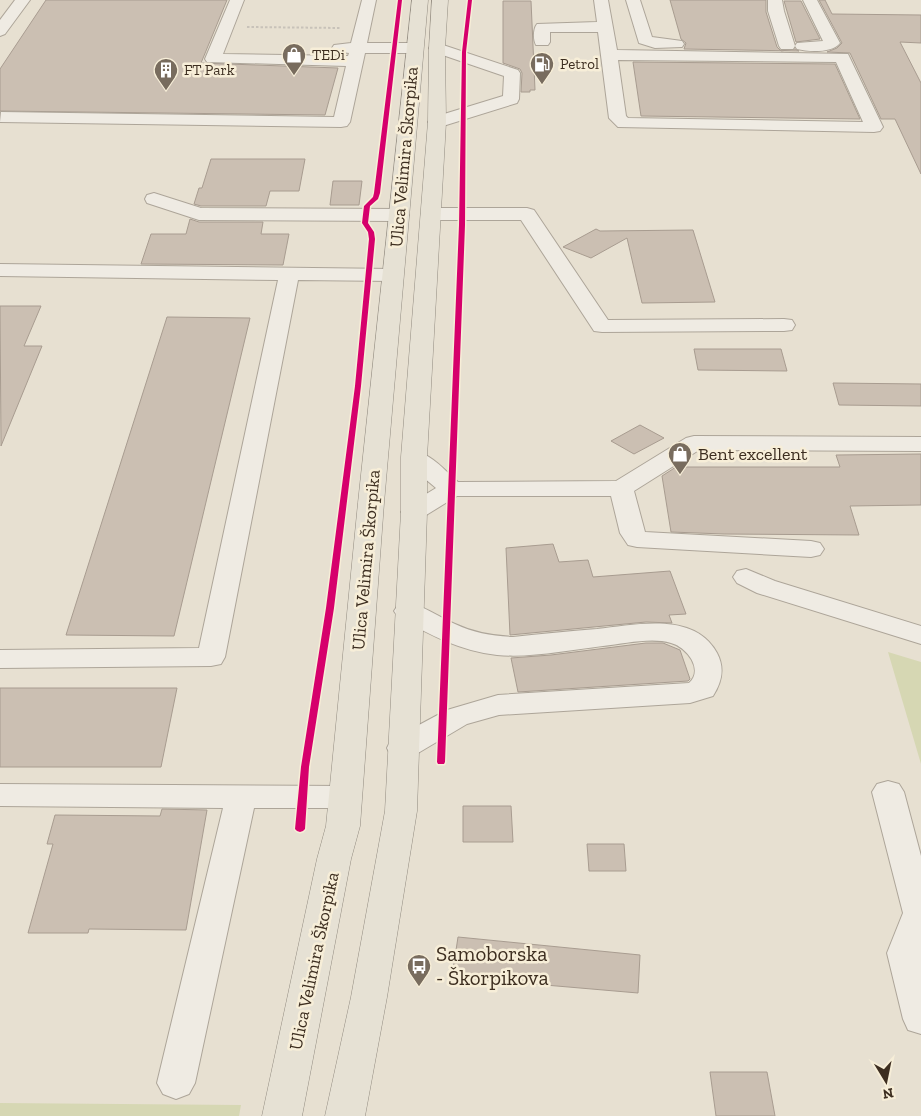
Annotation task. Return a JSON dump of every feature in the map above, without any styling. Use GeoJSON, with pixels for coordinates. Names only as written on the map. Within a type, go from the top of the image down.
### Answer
{"type":"FeatureCollection","features":[{"type":"Feature","properties":{"kind":"main road","name":"Ulica Velimira Škorpika"},"geometry":{"type":"LineString","coordinates":[[345,1116],[369,997],[401,811],[402,748],[414,512],[414,457],[437,122],[422,46],[420,0]]}},
{"type":"Feature","properties":{"kind":"main road","name":"Ulica Velimira Škorpika"},"geometry":{"type":"LineString","coordinates":[[282,1116],[332,868],[343,826],[399,215],[422,46],[440,0]]}},
{"type":"Feature","properties":{"kind":"lane"},"geometry":{"type":"LineString","coordinates":[[2,26],[23,0]]}},
{"type":"Feature","properties":{"kind":"lane"},"geometry":{"type":"LineString","coordinates":[[237,0],[213,59],[359,45]]}},
{"type":"Feature","properties":{"kind":"lane"},"geometry":{"type":"LineString","coordinates":[[1,117],[341,122],[369,0]]}},
{"type":"Feature","properties":{"kind":"lane"},"geometry":{"type":"LineString","coordinates":[[601,0],[606,27],[608,55],[618,118],[624,123],[874,128],[842,56],[608,55]]}},
{"type":"Feature","properties":{"kind":"lane"},"geometry":{"type":"LineString","coordinates":[[633,0],[645,40],[649,42],[788,46],[829,45],[832,43],[810,0]]}},
{"type":"Feature","properties":{"kind":"lane"},"geometry":{"type":"LineString","coordinates":[[775,0],[776,11],[788,46]]}},
{"type":"Feature","properties":{"kind":"lane"},"geometry":{"type":"LineString","coordinates":[[540,10],[542,34],[606,27]]}},
{"type":"Feature","properties":{"kind":"lane"},"geometry":{"type":"LineString","coordinates":[[219,44],[240,42]]}},
{"type":"Feature","properties":{"kind":"lane"},"geometry":{"type":"LineString","coordinates":[[324,43],[422,46],[512,73],[511,99],[437,122]]}},
{"type":"Feature","properties":{"kind":"lane"},"geometry":{"type":"LineString","coordinates":[[154,199],[199,214],[399,215]]}},
{"type":"Feature","properties":{"kind":"lane"},"geometry":{"type":"LineString","coordinates":[[431,214],[527,214],[602,326],[784,325]]}},
{"type":"Feature","properties":{"kind":"lane"},"geometry":{"type":"LineString","coordinates":[[0,270],[393,275]]}},
{"type":"Feature","properties":{"kind":"lane"},"geometry":{"type":"LineString","coordinates":[[0,659],[211,657],[289,274]]}},
{"type":"Feature","properties":{"kind":"lane"},"geometry":{"type":"LineString","coordinates":[[414,512],[452,489],[622,488],[694,443],[921,444]]}},
{"type":"Feature","properties":{"kind":"lane"},"geometry":{"type":"LineString","coordinates":[[414,457],[452,489]]}},
{"type":"Feature","properties":{"kind":"lane"},"geometry":{"type":"LineString","coordinates":[[622,488],[633,533],[637,539],[811,548]]}},
{"type":"Feature","properties":{"kind":"lane"},"geometry":{"type":"LineString","coordinates":[[746,577],[766,587],[921,635]]}},
{"type":"Feature","properties":{"kind":"lane"},"geometry":{"type":"LineString","coordinates":[[402,748],[457,717],[498,705],[690,693],[703,689],[708,679],[705,654],[698,645],[684,637],[670,633],[646,633],[513,646],[492,646],[474,643],[445,631],[408,611]]}},
{"type":"Feature","properties":{"kind":"lane"},"geometry":{"type":"LineString","coordinates":[[888,792],[920,913],[904,952],[921,1019]]}},
{"type":"Feature","properties":{"kind":"lane"},"geometry":{"type":"LineString","coordinates":[[0,795],[345,797]]}},
{"type":"Feature","properties":{"kind":"lane"},"geometry":{"type":"LineString","coordinates":[[176,1083],[241,796]]}},
{"type":"Feature","properties":{"kind":"path"},"geometry":{"type":"LineString","coordinates":[[226,26],[359,45]]}},
{"type":"Feature","properties":{"kind":"green space"},"geometry":{"type":"Polygon","coordinates":[[[888,652],[921,662],[921,764],[888,652]]]}},
{"type":"Feature","properties":{"kind":"green space"},"geometry":{"type":"Polygon","coordinates":[[[0,1103],[241,1105],[239,1116],[0,1116],[0,1103]]]}},
{"type":"Feature","properties":{"kind":"building"},"geometry":{"type":"Polygon","coordinates":[[[46,0],[227,0],[201,63],[338,68],[325,115],[0,111],[0,69],[46,0]]]}},
{"type":"Feature","properties":{"kind":"building"},"geometry":{"type":"Polygon","coordinates":[[[670,0],[766,0],[766,12],[777,47],[781,51],[684,49],[686,43],[681,39],[670,0]]]}},
{"type":"Feature","properties":{"kind":"building"},"geometry":{"type":"Polygon","coordinates":[[[819,0],[825,0],[832,14],[921,15],[921,43],[900,42],[921,83],[921,174],[895,119],[881,119],[850,53],[827,52],[837,48],[842,43],[819,0]]]}},
{"type":"Feature","properties":{"kind":"building"},"geometry":{"type":"Polygon","coordinates":[[[503,1],[531,1],[535,90],[530,90],[530,92],[521,92],[522,73],[520,69],[503,63],[503,1]]]}},
{"type":"Feature","properties":{"kind":"building"},"geometry":{"type":"Polygon","coordinates":[[[784,1],[801,1],[820,39],[796,42],[784,1]]]}},
{"type":"Feature","properties":{"kind":"building"},"geometry":{"type":"Polygon","coordinates":[[[795,49],[799,51],[783,51],[795,49]]]}},
{"type":"Feature","properties":{"kind":"building"},"geometry":{"type":"Polygon","coordinates":[[[633,62],[835,64],[860,119],[641,116],[633,62]]]}},
{"type":"Feature","properties":{"kind":"building"},"geometry":{"type":"Polygon","coordinates":[[[211,159],[305,159],[299,191],[270,191],[266,206],[201,206],[194,204],[199,188],[202,188],[211,159]]]}},
{"type":"Feature","properties":{"kind":"building"},"geometry":{"type":"Polygon","coordinates":[[[333,181],[362,181],[359,205],[330,205],[333,181]]]}},
{"type":"Feature","properties":{"kind":"building"},"geometry":{"type":"Polygon","coordinates":[[[190,219],[199,222],[263,222],[261,234],[289,234],[283,265],[141,264],[151,234],[186,234],[190,219]]]}},
{"type":"Feature","properties":{"kind":"building"},"geometry":{"type":"Polygon","coordinates":[[[596,229],[600,231],[693,230],[715,302],[642,303],[627,238],[591,258],[563,247],[596,229]]]}},
{"type":"Feature","properties":{"kind":"building"},"geometry":{"type":"Polygon","coordinates":[[[0,306],[41,306],[24,346],[42,346],[1,446],[0,306]]]}},
{"type":"Feature","properties":{"kind":"building"},"geometry":{"type":"Polygon","coordinates":[[[167,317],[250,318],[174,636],[66,635],[167,317]]]}},
{"type":"Feature","properties":{"kind":"building"},"geometry":{"type":"Polygon","coordinates":[[[694,349],[781,349],[787,371],[698,370],[694,349]]]}},
{"type":"Feature","properties":{"kind":"building"},"geometry":{"type":"Polygon","coordinates":[[[833,383],[921,384],[921,406],[839,405],[833,383]]]}},
{"type":"Feature","properties":{"kind":"building"},"geometry":{"type":"Polygon","coordinates":[[[640,425],[664,438],[634,454],[611,441],[640,425]]]}},
{"type":"Feature","properties":{"kind":"building"},"geometry":{"type":"Polygon","coordinates":[[[921,454],[921,505],[850,506],[859,535],[671,532],[662,476],[676,467],[840,467],[836,455],[921,454]]]}},
{"type":"Feature","properties":{"kind":"building"},"geometry":{"type":"Polygon","coordinates":[[[553,544],[559,562],[588,560],[593,577],[670,571],[686,614],[669,615],[672,623],[646,622],[510,635],[506,548],[553,544]]]}},
{"type":"Feature","properties":{"kind":"building"},"geometry":{"type":"Polygon","coordinates":[[[646,643],[663,643],[680,650],[690,679],[688,681],[518,692],[511,658],[646,643]]]}},
{"type":"Feature","properties":{"kind":"building"},"geometry":{"type":"Polygon","coordinates":[[[0,688],[177,688],[161,767],[0,767],[0,688]]]}},
{"type":"Feature","properties":{"kind":"building"},"geometry":{"type":"Polygon","coordinates":[[[463,806],[511,806],[513,842],[463,842],[463,806]]]}},
{"type":"Feature","properties":{"kind":"building"},"geometry":{"type":"Polygon","coordinates":[[[162,809],[207,810],[186,930],[89,929],[88,933],[28,933],[53,844],[47,844],[55,815],[160,816],[162,809]]]}},
{"type":"Feature","properties":{"kind":"building"},"geometry":{"type":"Polygon","coordinates":[[[587,844],[624,844],[626,871],[589,871],[587,844]]]}},
{"type":"Feature","properties":{"kind":"building"},"geometry":{"type":"Polygon","coordinates":[[[458,937],[640,955],[638,993],[452,977],[458,937]]]}},
{"type":"Feature","properties":{"kind":"building"},"geometry":{"type":"Polygon","coordinates":[[[710,1072],[767,1072],[775,1116],[716,1116],[710,1072]]]}},
{"type":"Feature","properties":{"kind":"cycle path"},"geometry":{"type":"LineString","coordinates":[[300,829],[305,767],[330,608],[358,386],[372,239],[371,232],[365,223],[367,206],[376,198],[377,193],[400,0]]}},
{"type":"Feature","properties":{"kind":"cycle path"},"geometry":{"type":"LineString","coordinates":[[441,762],[462,225],[464,52],[470,0]]}},
{"type":"Feature","properties":{"kind":"place","name":"TEDi"},"geometry":{"type":"Point","coordinates":[294,76]}},
{"type":"Feature","properties":{"kind":"place","name":"Petrol"},"geometry":{"type":"Point","coordinates":[542,85]}},
{"type":"Feature","properties":{"kind":"place","name":"FT Park"},"geometry":{"type":"Point","coordinates":[166,91]}},
{"type":"Feature","properties":{"kind":"place","name":"Bent excellent"},"geometry":{"type":"Point","coordinates":[680,475]}},
{"type":"Feature","properties":{"kind":"place","name":"Samoborska - Škorpikova"},"geometry":{"type":"Point","coordinates":[419,987]}}]}
